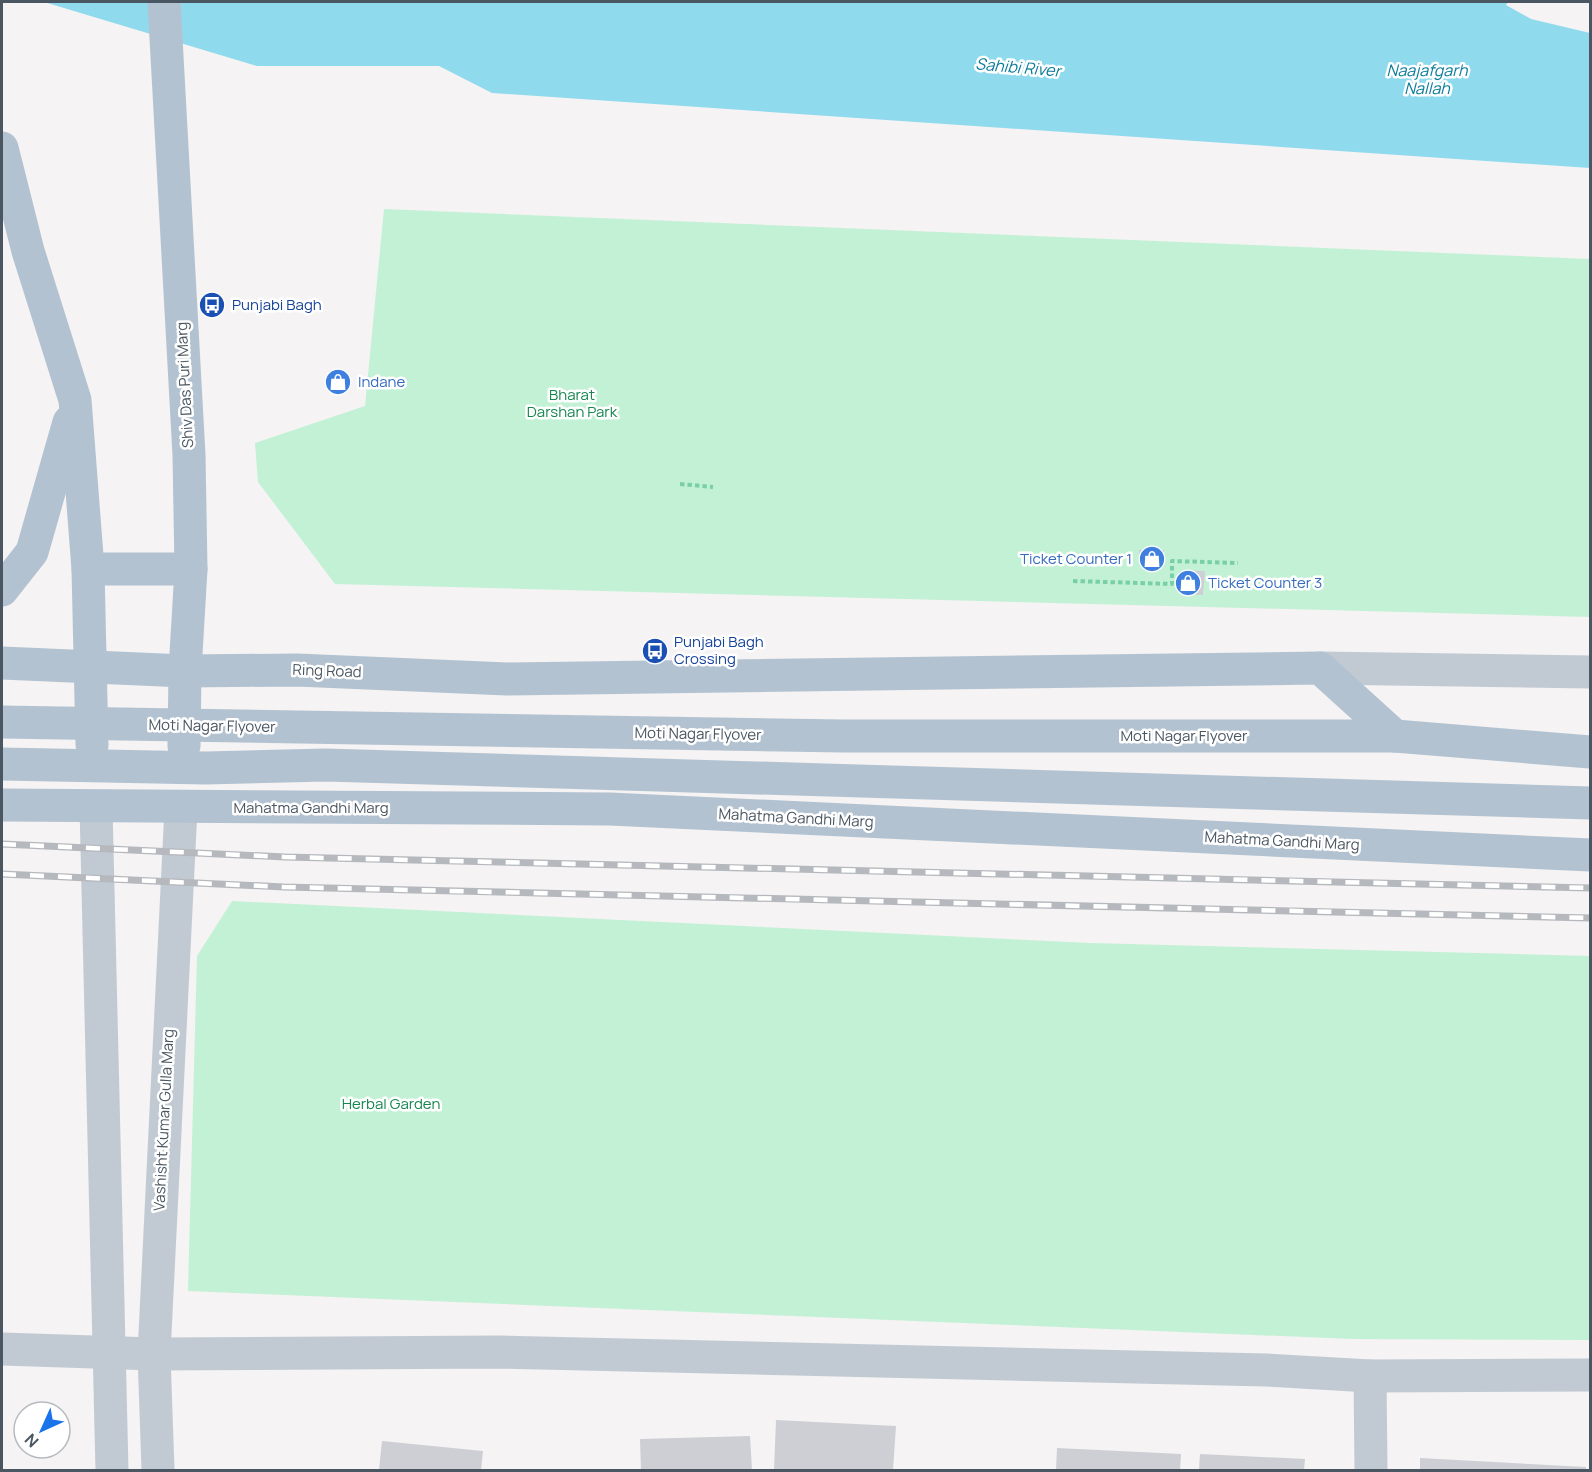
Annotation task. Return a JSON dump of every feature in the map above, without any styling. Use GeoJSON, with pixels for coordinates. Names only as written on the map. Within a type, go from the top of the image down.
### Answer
{"type":"FeatureCollection","features":[{"type":"Feature","properties":{"kind":"main road","name":"Shiv Das Puri Marg"},"geometry":{"type":"LineString","coordinates":[[165,17],[189,455],[191,569],[185,671],[184,769]]}},
{"type":"Feature","properties":{"kind":"main road"},"geometry":{"type":"LineString","coordinates":[[2,148],[28,251],[75,400],[88,569],[96,807]]}},
{"type":"Feature","properties":{"kind":"main road"},"geometry":{"type":"LineString","coordinates":[[2,590],[32,552],[75,400]]}},
{"type":"Feature","properties":{"kind":"main road"},"geometry":{"type":"LineString","coordinates":[[88,569],[191,569]]}},
{"type":"Feature","properties":{"kind":"main road","name":"Ring Road"},"geometry":{"type":"LineString","coordinates":[[2,663],[185,671],[297,670],[507,680],[1320,668]]}},
{"type":"Feature","properties":{"kind":"main road"},"geometry":{"type":"LineString","coordinates":[[1320,668],[1395,736],[1590,752]]}},
{"type":"Feature","properties":{"kind":"main road"},"geometry":{"type":"LineString","coordinates":[[507,680],[492,682],[480,688],[467,705],[462,726],[466,759],[494,787],[560,809]]}},
{"type":"Feature","properties":{"kind":"main road","name":"Moti Nagar Flyover"},"geometry":{"type":"LineString","coordinates":[[2,722],[844,736],[1395,736]]}},
{"type":"Feature","properties":{"kind":"main road"},"geometry":{"type":"LineString","coordinates":[[2,764],[206,768],[326,765],[1590,803]]}},
{"type":"Feature","properties":{"kind":"main road","name":"Vashisht Kumar Gulla Marg"},"geometry":{"type":"LineString","coordinates":[[181,808],[184,769]]}},
{"type":"Feature","properties":{"kind":"main road","name":"Mahatma Gandhi Marg"},"geometry":{"type":"LineString","coordinates":[[2,805],[560,809],[1590,855]]}},
{"type":"Feature","properties":{"kind":"street"},"geometry":{"type":"LineString","coordinates":[[1320,668],[1590,672]]}},
{"type":"Feature","properties":{"kind":"street"},"geometry":{"type":"LineString","coordinates":[[96,807],[112,1470]]}},
{"type":"Feature","properties":{"kind":"street","name":"Vashisht Kumar Gulla Marg"},"geometry":{"type":"LineString","coordinates":[[158,1470],[154,1354],[181,808]]}},
{"type":"Feature","properties":{"kind":"street"},"geometry":{"type":"LineString","coordinates":[[17,1350],[154,1354],[510,1353],[1266,1370],[1370,1377],[1590,1375]]}},
{"type":"Feature","properties":{"kind":"street"},"geometry":{"type":"LineString","coordinates":[[1370,1377],[1371,1470]]}},
{"type":"Feature","properties":{"kind":"path"},"geometry":{"type":"LineString","coordinates":[[680,484],[713,487]]}},
{"type":"Feature","properties":{"kind":"path"},"geometry":{"type":"LineString","coordinates":[[1073,581],[1172,584],[1172,561],[1238,563]]}},
{"type":"Feature","properties":{"kind":"green space","name":"Bharat Darshan Park"},"geometry":{"type":"Polygon","coordinates":[[[384,209],[1590,259],[1590,617],[335,584],[258,482],[255,443],[365,406],[384,209]]]}},
{"type":"Feature","properties":{"kind":"green space","name":"Herbal Garden"},"geometry":{"type":"Polygon","coordinates":[[[232,901],[1090,943],[1590,956],[1590,1340],[1352,1339],[188,1291],[197,956],[232,901]]]}},
{"type":"Feature","properties":{"kind":"water","name":"Naajafgarh Nallah"},"geometry":{"type":"Polygon","coordinates":[[[44,2],[1508,2],[1506,5],[1531,19],[1590,33],[1590,168],[492,93],[439,66],[257,66],[44,2]]]}},
{"type":"Feature","properties":{"kind":"building"},"geometry":{"type":"Polygon","coordinates":[[[1139,550],[1164,550],[1164,563],[1140,563],[1139,550]]]}},
{"type":"Feature","properties":{"kind":"building"},"geometry":{"type":"Polygon","coordinates":[[[1183,570],[1205,571],[1203,595],[1182,594],[1183,570]]]}},
{"type":"Feature","properties":{"kind":"building"},"geometry":{"type":"Polygon","coordinates":[[[776,1420],[896,1426],[893,1470],[774,1470],[776,1420]]]}},
{"type":"Feature","properties":{"kind":"building"},"geometry":{"type":"Polygon","coordinates":[[[750,1436],[752,1470],[641,1470],[640,1439],[750,1436]]]}},
{"type":"Feature","properties":{"kind":"building"},"geometry":{"type":"Polygon","coordinates":[[[382,1441],[483,1451],[481,1470],[379,1470],[382,1441]]]}},
{"type":"Feature","properties":{"kind":"building"},"geometry":{"type":"Polygon","coordinates":[[[1057,1448],[1181,1454],[1180,1470],[1056,1470],[1057,1448]]]}},
{"type":"Feature","properties":{"kind":"building"},"geometry":{"type":"Polygon","coordinates":[[[1200,1454],[1305,1459],[1304,1470],[1199,1470],[1200,1454]]]}},
{"type":"Feature","properties":{"kind":"building"},"geometry":{"type":"Polygon","coordinates":[[[1420,1458],[1586,1467],[1586,1470],[1420,1470],[1420,1458]]]}},
{"type":"Feature","properties":{"kind":"railway"},"geometry":{"type":"LineString","coordinates":[[2,844],[285,857],[1590,888]]}},
{"type":"Feature","properties":{"kind":"railway"},"geometry":{"type":"LineString","coordinates":[[2,874],[284,887],[1590,918]]}},
{"type":"Feature","properties":{"kind":"place","name":"Punjabi Bagh"},"geometry":{"type":"Point","coordinates":[212,305]}},
{"type":"Feature","properties":{"kind":"place","name":"Indane"},"geometry":{"type":"Point","coordinates":[338,382]}},
{"type":"Feature","properties":{"kind":"place","name":"Ticket Counter 1"},"geometry":{"type":"Point","coordinates":[1152,559]}},
{"type":"Feature","properties":{"kind":"place","name":"Ticket Counter 3"},"geometry":{"type":"Point","coordinates":[1188,583]}},
{"type":"Feature","properties":{"kind":"place","name":"Punjabi Bagh Crossing"},"geometry":{"type":"Point","coordinates":[655,651]}},
{"type":"Feature","properties":{"kind":"water label","name":"Sahibi River"},"geometry":{"type":"Point","coordinates":[1018,67]}}]}
